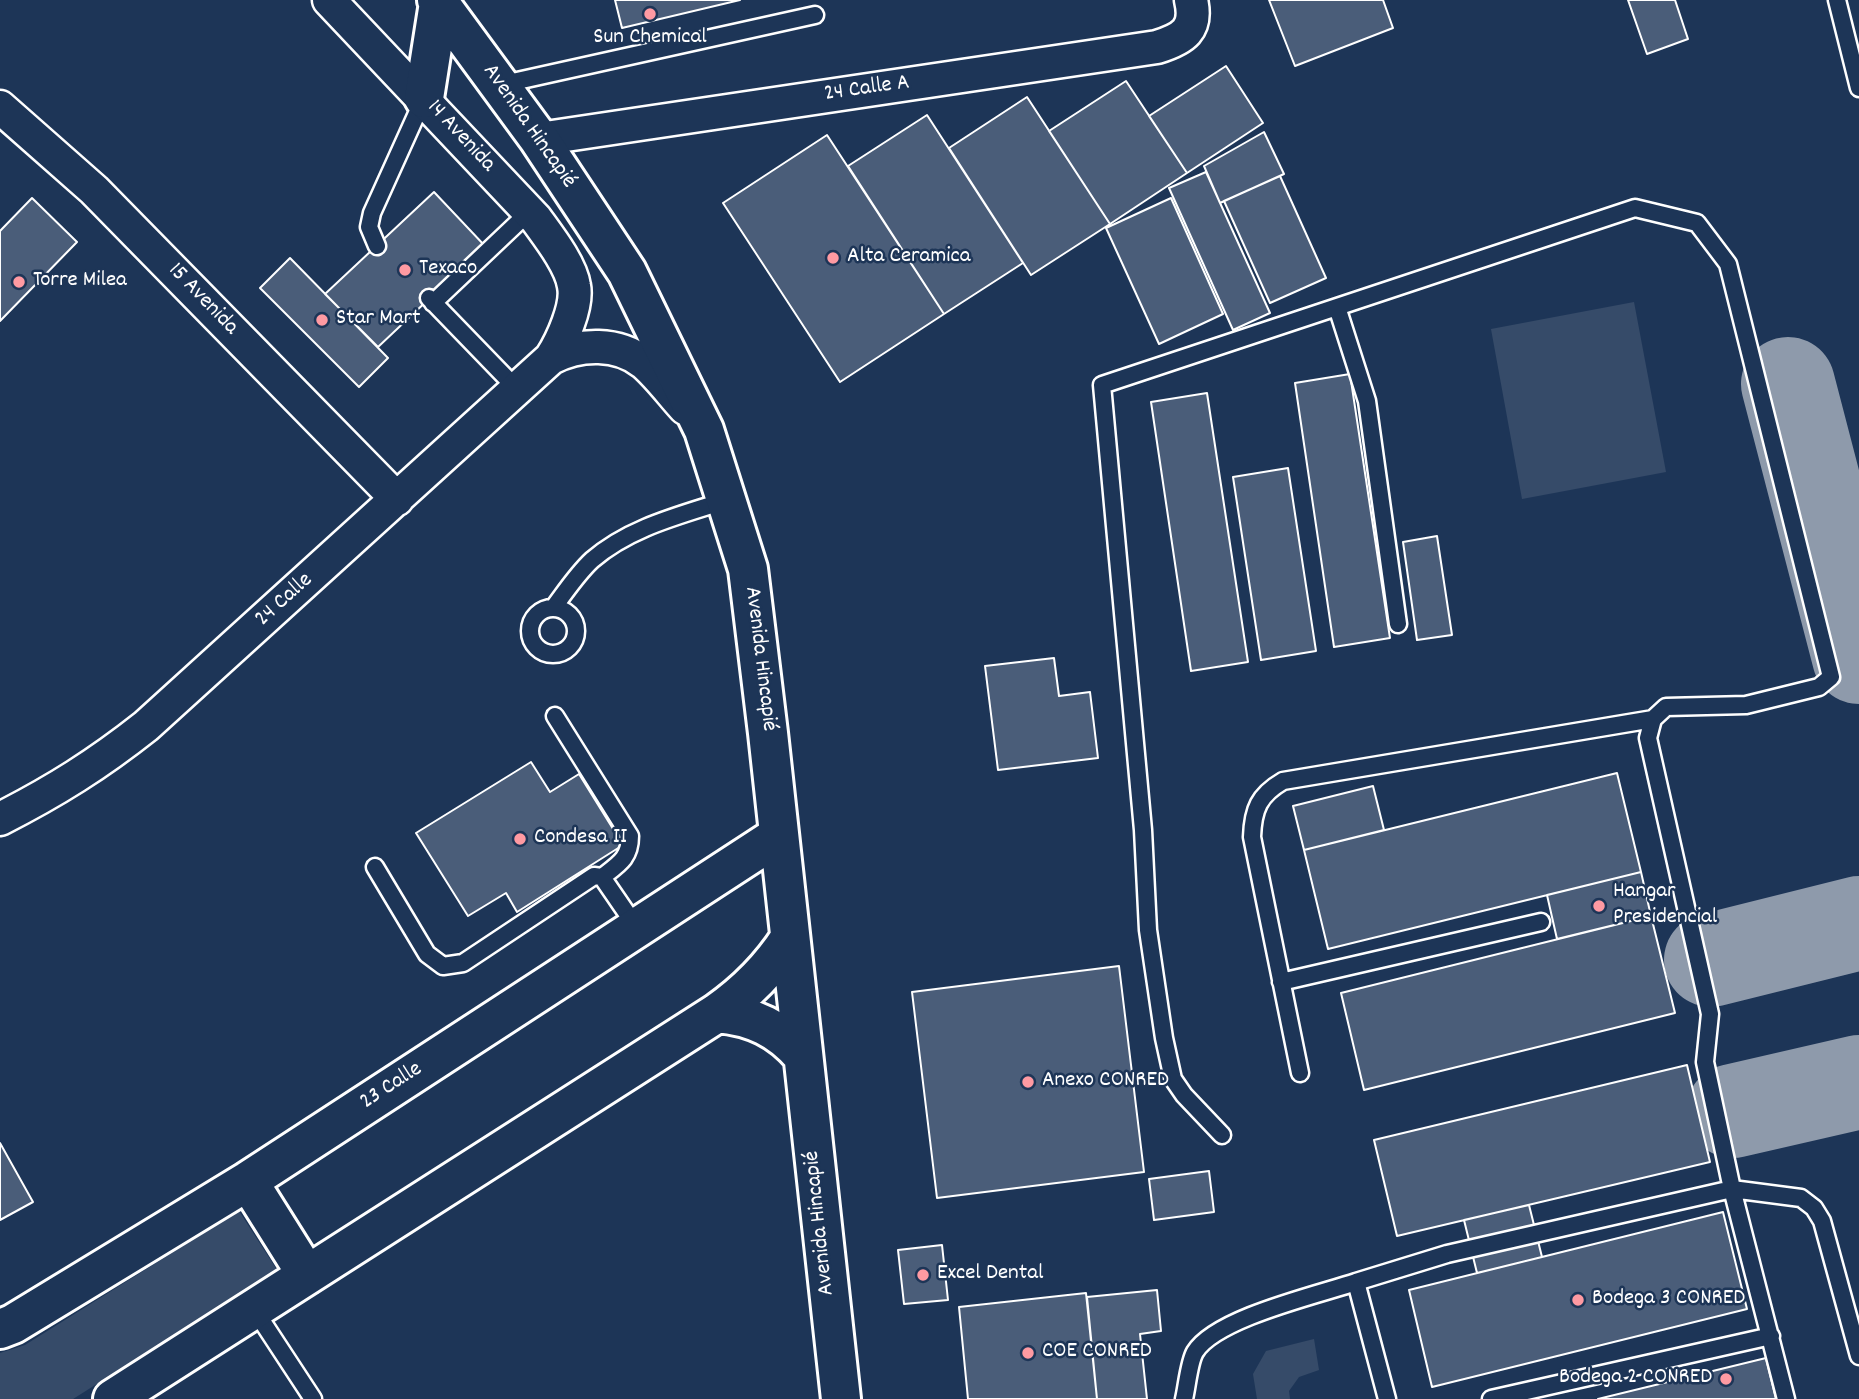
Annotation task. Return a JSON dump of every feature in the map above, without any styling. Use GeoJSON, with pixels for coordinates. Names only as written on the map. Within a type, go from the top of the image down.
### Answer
{"type":"FeatureCollection","features":[{"type":"Feature","properties":{"kind":"main road"},"geometry":{"type":"LineString","coordinates":[[424,98],[430,1]]}},
{"type":"Feature","properties":{"kind":"main road","name":"Avenida Hincapié"},"geometry":{"type":"LineString","coordinates":[[430,1],[539,139],[627,272],[704,430],[748,569],[841,1399]]}},
{"type":"Feature","properties":{"kind":"main road","name":"23 Calle"},"geometry":{"type":"LineString","coordinates":[[0,1329],[13,1324],[248,1181],[778,836]]}},
{"type":"Feature","properties":{"kind":"main road"},"geometry":{"type":"LineString","coordinates":[[113,1399],[717,1013],[739,998],[759,979],[790,938]]}},
{"type":"Feature","properties":{"kind":"main road"},"geometry":{"type":"LineString","coordinates":[[717,1013],[763,1023],[792,1043],[803,1056]]}},
{"type":"Feature","properties":{"kind":"main road"},"geometry":{"type":"LineString","coordinates":[[248,1181],[307,1275]]}},
{"type":"Feature","properties":{"kind":"street","name":"14 Avenida"},"geometry":{"type":"LineString","coordinates":[[329,0],[529,212],[554,244],[575,287]]}},
{"type":"Feature","properties":{"kind":"street","name":"24 Calle A"},"geometry":{"type":"LineString","coordinates":[[539,139],[1157,47],[1175,41],[1190,15]]}},
{"type":"Feature","properties":{"kind":"street","name":"15 Avenida"},"geometry":{"type":"LineString","coordinates":[[0,107],[94,190],[397,499]]}},
{"type":"Feature","properties":{"kind":"street","name":"24 Calle"},"geometry":{"type":"LineString","coordinates":[[0,818],[62,786],[101,761],[146,726],[551,358],[563,340],[570,320],[575,287]]}},
{"type":"Feature","properties":{"kind":"street","name":"24 Calle"},"geometry":{"type":"LineString","coordinates":[[551,358],[569,349],[617,349],[643,363],[704,430]]}},
{"type":"Feature","properties":{"kind":"lane"},"geometry":{"type":"LineString","coordinates":[[1837,0],[1859,88]]}},
{"type":"Feature","properties":{"kind":"lane"},"geometry":{"type":"LineString","coordinates":[[499,85],[815,15]]}},
{"type":"Feature","properties":{"kind":"lane"},"geometry":{"type":"LineString","coordinates":[[377,246],[369,227],[372,213],[424,98]]}},
{"type":"Feature","properties":{"kind":"lane"},"geometry":{"type":"LineString","coordinates":[[1223,1135],[1184,1095],[1173,1079],[1164,1038],[1148,930],[1143,830],[1102,385],[1635,208],[1697,223],[1728,264],[1831,677],[1819,687],[1746,705],[1666,707],[1653,719],[1648,738],[1710,1014],[1705,1062],[1732,1189],[1786,1399]]}},
{"type":"Feature","properties":{"kind":"lane"},"geometry":{"type":"LineString","coordinates":[[517,389],[431,301],[529,212]]}},
{"type":"Feature","properties":{"kind":"lane"},"geometry":{"type":"LineString","coordinates":[[1337,307],[1367,401],[1398,624]]}},
{"type":"Feature","properties":{"kind":"lane"},"geometry":{"type":"LineString","coordinates":[[554,607],[579,574],[613,545],[649,525],[727,500]]}},
{"type":"Feature","properties":{"kind":"lane"},"geometry":{"type":"LineString","coordinates":[[555,716],[630,836],[630,849],[603,877]]}},
{"type":"Feature","properties":{"kind":"lane"},"geometry":{"type":"LineString","coordinates":[[1300,1073],[1252,837],[1253,819],[1258,804],[1268,790],[1283,781],[1653,719]]}},
{"type":"Feature","properties":{"kind":"lane"},"geometry":{"type":"LineString","coordinates":[[375,867],[426,954],[443,966],[463,963],[594,876],[603,877],[637,928]]}},
{"type":"Feature","properties":{"kind":"lane"},"geometry":{"type":"LineString","coordinates":[[1281,982],[1541,922]]}},
{"type":"Feature","properties":{"kind":"lane"},"geometry":{"type":"LineString","coordinates":[[1184,1399],[1194,1353],[1212,1334],[1265,1311],[1447,1254],[1732,1189],[1801,1198],[1814,1208],[1822,1221],[1859,1356]]}},
{"type":"Feature","properties":{"kind":"lane"},"geometry":{"type":"LineString","coordinates":[[1356,1282],[1387,1399]]}},
{"type":"Feature","properties":{"kind":"lane"},"geometry":{"type":"LineString","coordinates":[[254,1309],[313,1399]]}},
{"type":"Feature","properties":{"kind":"lane"},"geometry":{"type":"LineString","coordinates":[[1491,1399],[1771,1336]]}},
{"type":"Feature","properties":{"kind":"shaded area"},"geometry":{"type":"Polygon","coordinates":[[[1634,302],[1666,472],[1522,499],[1491,329],[1634,302]]]}},
{"type":"Feature","properties":{"kind":"shaded area"},"geometry":{"type":"Polygon","coordinates":[[[239,1211],[277,1270],[73,1399],[0,1399],[0,1353],[25,1345],[239,1211]]]}},
{"type":"Feature","properties":{"kind":"shaded area"},"geometry":{"type":"Polygon","coordinates":[[[1314,1339],[1319,1370],[1299,1377],[1289,1391],[1290,1399],[1257,1399],[1253,1374],[1266,1351],[1314,1339]]]}},
{"type":"Feature","properties":{"kind":"building","name":"Sun Chemical"},"geometry":{"type":"Polygon","coordinates":[[[615,0],[740,0],[622,28],[615,0]]]}},
{"type":"Feature","properties":{"kind":"building"},"geometry":{"type":"Polygon","coordinates":[[[1269,0],[1383,0],[1393,28],[1295,66],[1269,0]]]}},
{"type":"Feature","properties":{"kind":"building"},"geometry":{"type":"Polygon","coordinates":[[[1628,0],[1675,0],[1688,39],[1647,54],[1628,0]]]}},
{"type":"Feature","properties":{"kind":"building"},"geometry":{"type":"Polygon","coordinates":[[[1226,66],[1263,123],[1187,173],[1149,116],[1226,66]]]}},
{"type":"Feature","properties":{"kind":"building"},"geometry":{"type":"Polygon","coordinates":[[[1126,81],[1187,173],[1110,224],[1049,131],[1126,81]]]}},
{"type":"Feature","properties":{"kind":"building"},"geometry":{"type":"Polygon","coordinates":[[[1027,97],[1110,224],[1031,275],[949,148],[1027,97]]]}},
{"type":"Feature","properties":{"kind":"building"},"geometry":{"type":"Polygon","coordinates":[[[927,115],[1023,263],[944,314],[848,166],[927,115]]]}},
{"type":"Feature","properties":{"kind":"building"},"geometry":{"type":"Polygon","coordinates":[[[1264,132],[1284,174],[1220,203],[1204,166],[1264,132]]]}},
{"type":"Feature","properties":{"kind":"building","name":"Alta Ceramica"},"geometry":{"type":"Polygon","coordinates":[[[827,135],[944,314],[840,382],[723,203],[827,135]]]}},
{"type":"Feature","properties":{"kind":"building"},"geometry":{"type":"Polygon","coordinates":[[[1206,172],[1270,313],[1233,330],[1169,188],[1206,172]]]}},
{"type":"Feature","properties":{"kind":"building"},"geometry":{"type":"Polygon","coordinates":[[[1280,176],[1326,278],[1270,303],[1224,201],[1280,176]]]}},
{"type":"Feature","properties":{"kind":"building","name":"Texaco"},"geometry":{"type":"Polygon","coordinates":[[[434,192],[485,246],[378,347],[325,294],[434,192]]]}},
{"type":"Feature","properties":{"kind":"building","name":"Torre Milea"},"geometry":{"type":"Polygon","coordinates":[[[32,198],[77,242],[0,321],[0,231],[32,198]]]}},
{"type":"Feature","properties":{"kind":"building"},"geometry":{"type":"Polygon","coordinates":[[[1171,198],[1223,314],[1159,344],[1106,228],[1171,198]]]}},
{"type":"Feature","properties":{"kind":"building","name":"Star Mart"},"geometry":{"type":"Polygon","coordinates":[[[290,258],[388,358],[359,387],[260,288],[290,258]]]}},
{"type":"Feature","properties":{"kind":"building"},"geometry":{"type":"Polygon","coordinates":[[[1350,374],[1390,638],[1334,647],[1295,383],[1350,374]]]}},
{"type":"Feature","properties":{"kind":"building"},"geometry":{"type":"Polygon","coordinates":[[[1207,393],[1248,662],[1191,671],[1151,402],[1207,393]]]}},
{"type":"Feature","properties":{"kind":"building"},"geometry":{"type":"Polygon","coordinates":[[[1288,468],[1316,651],[1261,660],[1233,477],[1288,468]]]}},
{"type":"Feature","properties":{"kind":"building"},"geometry":{"type":"Polygon","coordinates":[[[1437,536],[1452,635],[1417,640],[1403,542],[1437,536]]]}},
{"type":"Feature","properties":{"kind":"building"},"geometry":{"type":"Polygon","coordinates":[[[1054,658],[1059,696],[1090,692],[1098,758],[998,770],[985,666],[1054,658]]]}},
{"type":"Feature","properties":{"kind":"building","name":"Condesa II"},"geometry":{"type":"Polygon","coordinates":[[[531,762],[550,792],[579,774],[623,845],[517,912],[506,893],[468,916],[416,833],[531,762]]]}},
{"type":"Feature","properties":{"kind":"building"},"geometry":{"type":"Polygon","coordinates":[[[1617,773],[1641,872],[1328,949],[1304,850],[1617,773]]]}},
{"type":"Feature","properties":{"kind":"building"},"geometry":{"type":"Polygon","coordinates":[[[1373,786],[1384,830],[1304,850],[1293,806],[1373,786]]]}},
{"type":"Feature","properties":{"kind":"building","name":"Hangar Presidencial"},"geometry":{"type":"Polygon","coordinates":[[[1641,872],[1651,916],[1557,939],[1547,895],[1641,872]]]}},
{"type":"Feature","properties":{"kind":"building"},"geometry":{"type":"Polygon","coordinates":[[[1651,916],[1675,1013],[1364,1090],[1341,993],[1651,916]]]}},
{"type":"Feature","properties":{"kind":"building","name":"Anexo CONRED"},"geometry":{"type":"Polygon","coordinates":[[[1119,966],[1144,1172],[937,1198],[912,992],[1119,966]]]}},
{"type":"Feature","properties":{"kind":"building"},"geometry":{"type":"Polygon","coordinates":[[[1687,1065],[1710,1162],[1397,1236],[1374,1140],[1687,1065]]]}},
{"type":"Feature","properties":{"kind":"building"},"geometry":{"type":"Polygon","coordinates":[[[0,1143],[33,1202],[0,1220],[0,1143]]]}},
{"type":"Feature","properties":{"kind":"building"},"geometry":{"type":"Polygon","coordinates":[[[1209,1171],[1214,1212],[1154,1220],[1149,1179],[1209,1171]]]}},
{"type":"Feature","properties":{"kind":"building"},"geometry":{"type":"Polygon","coordinates":[[[1529,1205],[1542,1257],[1477,1273],[1464,1220],[1529,1205]]]}},
{"type":"Feature","properties":{"kind":"building","name":"Bodega 3 CONRED"},"geometry":{"type":"Polygon","coordinates":[[[1723,1212],[1747,1309],[1432,1387],[1409,1290],[1723,1212]]]}},
{"type":"Feature","properties":{"kind":"building","name":"Excel Dental"},"geometry":{"type":"Polygon","coordinates":[[[942,1245],[948,1300],[904,1304],[898,1250],[942,1245]]]}},
{"type":"Feature","properties":{"kind":"building"},"geometry":{"type":"Polygon","coordinates":[[[1157,1290],[1161,1331],[1140,1334],[1147,1399],[1097,1399],[1087,1297],[1157,1290]]]}},
{"type":"Feature","properties":{"kind":"building","name":"COE CONRED"},"geometry":{"type":"Polygon","coordinates":[[[1086,1293],[1097,1399],[968,1399],[959,1307],[1086,1293]]]}},
{"type":"Feature","properties":{"kind":"building","name":"Bodega 2 CONRED"},"geometry":{"type":"Polygon","coordinates":[[[1766,1358],[1776,1399],[1598,1399],[1766,1358]]]}},
{"type":"Feature","properties":{"kind":"taxiway"},"geometry":{"type":"LineString","coordinates":[[1788,384],[1859,657]]}},
{"type":"Feature","properties":{"kind":"taxiway"},"geometry":{"type":"LineString","coordinates":[[1711,960],[1859,923]]}},
{"type":"Feature","properties":{"kind":"taxiway"},"geometry":{"type":"LineString","coordinates":[[1733,1111],[1859,1082]]}},
{"type":"Feature","properties":{"kind":"place","name":"Sun Chemical"},"geometry":{"type":"Point","coordinates":[650,14]}},
{"type":"Feature","properties":{"kind":"place","name":"Alta Ceramica"},"geometry":{"type":"Point","coordinates":[833,258]}},
{"type":"Feature","properties":{"kind":"place","name":"Texaco"},"geometry":{"type":"Point","coordinates":[405,270]}},
{"type":"Feature","properties":{"kind":"place","name":"Torre Milea"},"geometry":{"type":"Point","coordinates":[19,282]}},
{"type":"Feature","properties":{"kind":"place","name":"Star Mart"},"geometry":{"type":"Point","coordinates":[322,320]}},
{"type":"Feature","properties":{"kind":"place","name":"Condesa II"},"geometry":{"type":"Point","coordinates":[520,839]}},
{"type":"Feature","properties":{"kind":"place","name":"Hangar Presidencial"},"geometry":{"type":"Point","coordinates":[1599,906]}},
{"type":"Feature","properties":{"kind":"place","name":"Anexo CONRED"},"geometry":{"type":"Point","coordinates":[1028,1082]}},
{"type":"Feature","properties":{"kind":"place","name":"Excel Dental"},"geometry":{"type":"Point","coordinates":[923,1275]}},
{"type":"Feature","properties":{"kind":"place","name":"Bodega 3 CONRED"},"geometry":{"type":"Point","coordinates":[1578,1300]}},
{"type":"Feature","properties":{"kind":"place","name":"COE CONRED"},"geometry":{"type":"Point","coordinates":[1028,1353]}},
{"type":"Feature","properties":{"kind":"place","name":"Bodega 2 CONRED"},"geometry":{"type":"Point","coordinates":[1726,1379]}}]}
